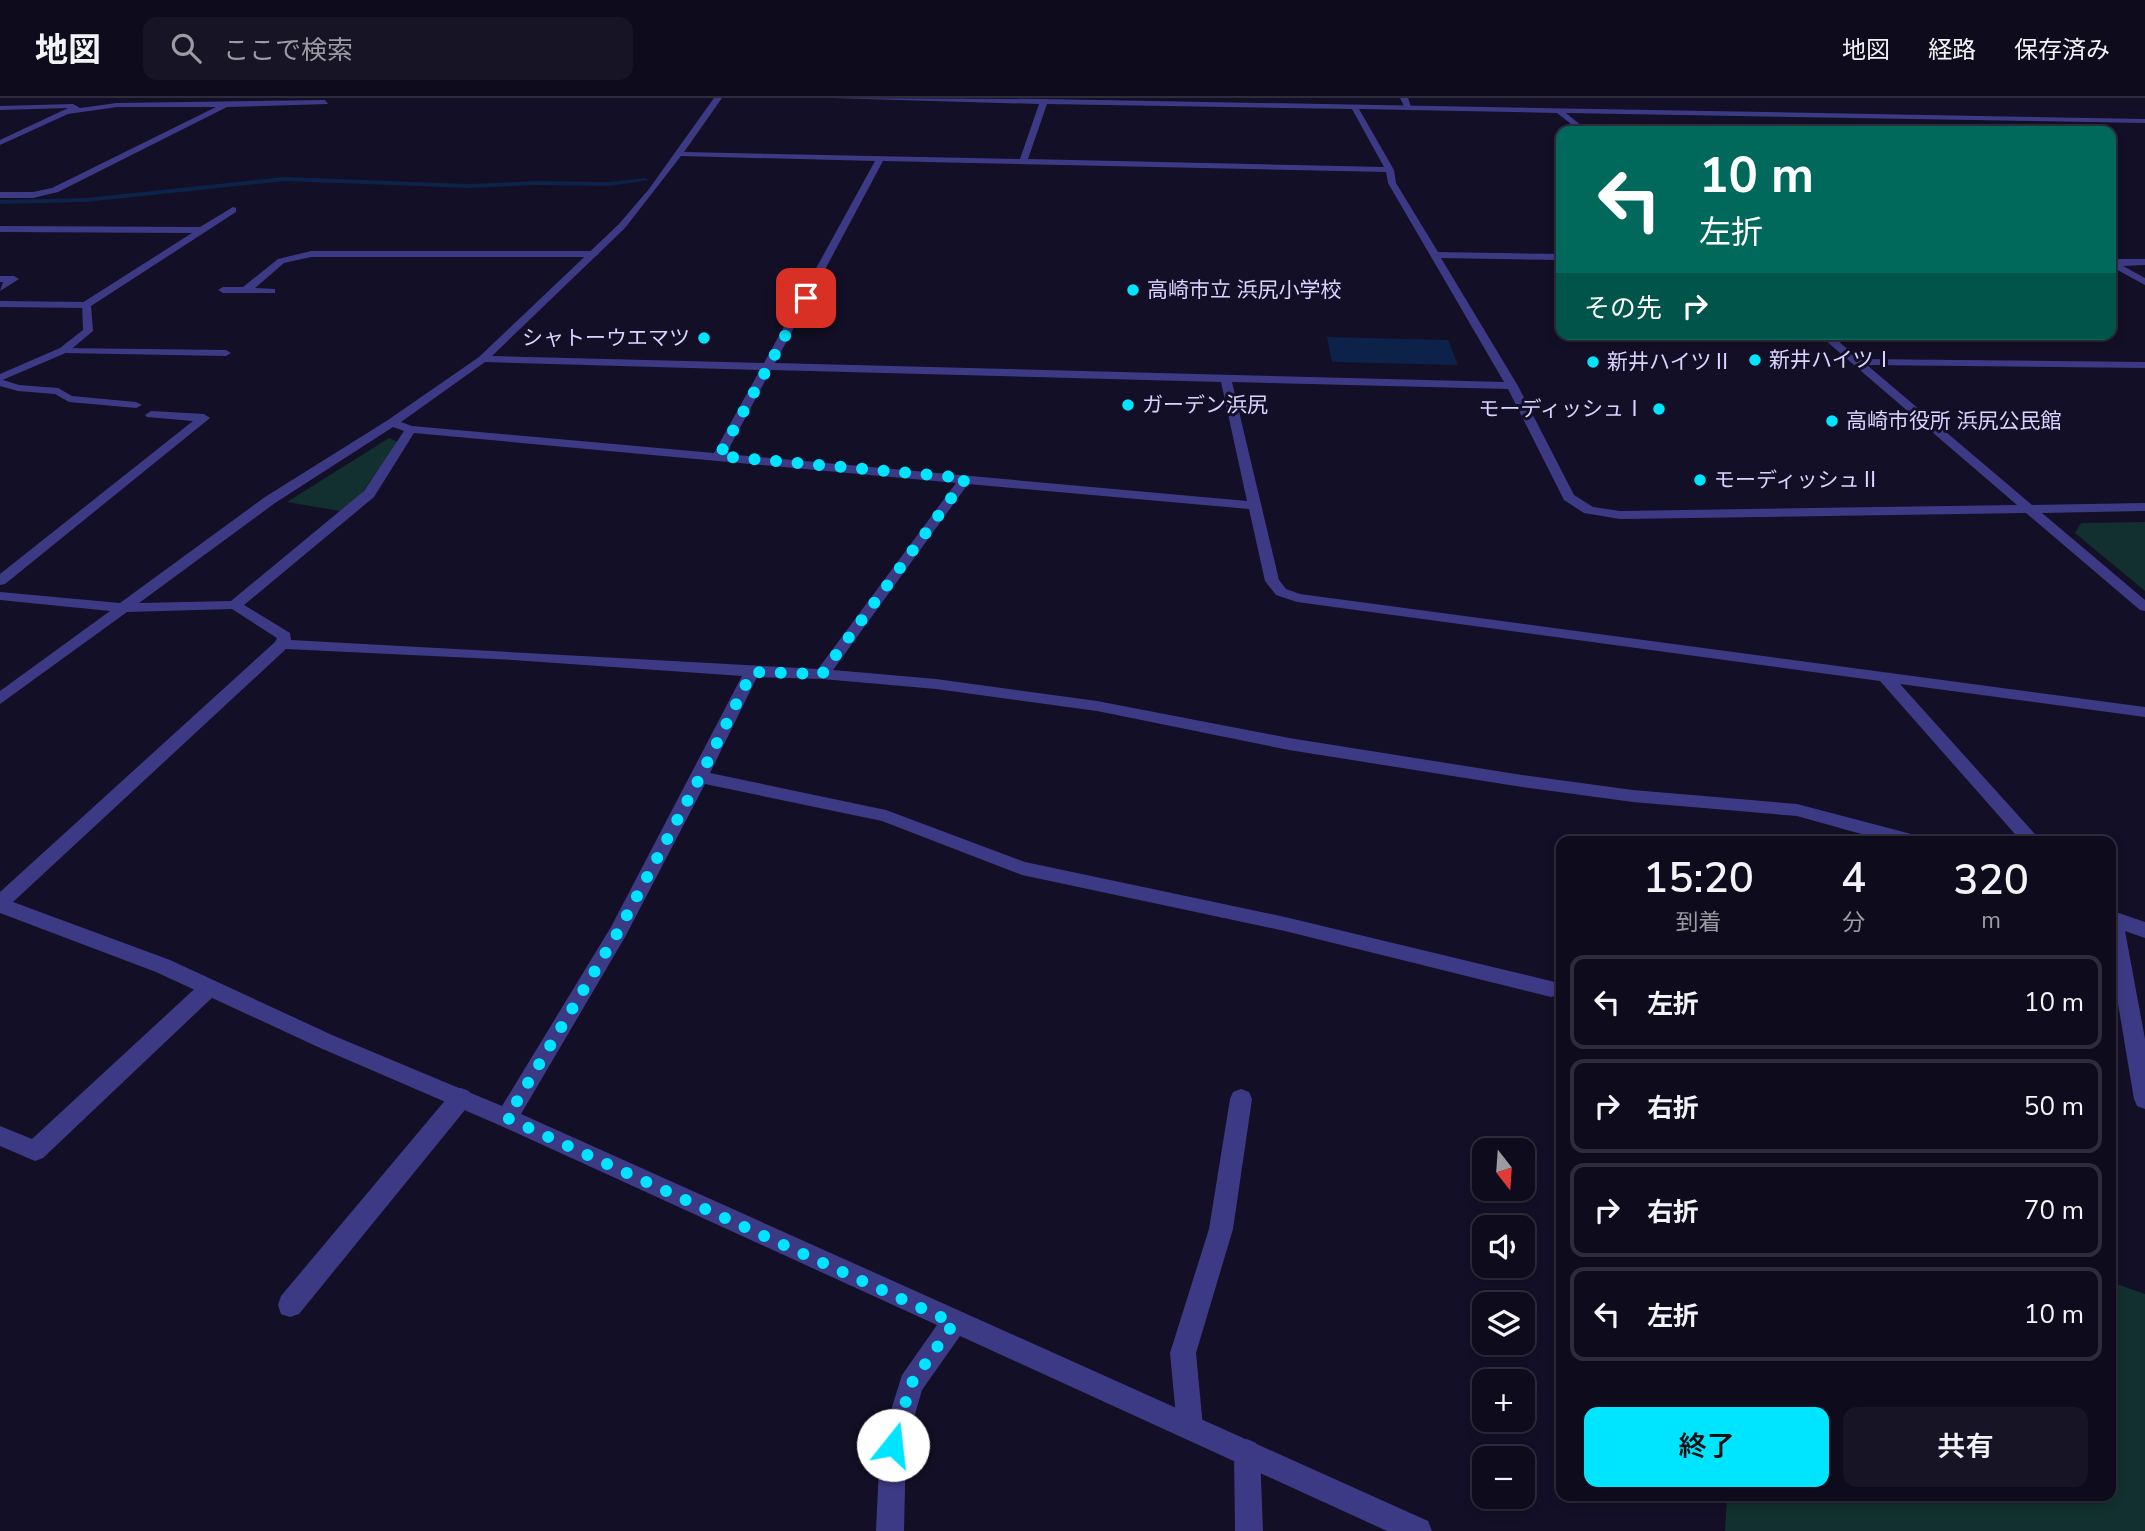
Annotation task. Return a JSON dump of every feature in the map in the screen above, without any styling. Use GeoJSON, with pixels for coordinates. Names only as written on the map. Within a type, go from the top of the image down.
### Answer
{"type":"FeatureCollection","features":[{"type":"Feature","properties":{"kind":"street"},"geometry":{"type":"LineString","coordinates":[[0,143],[96,98]]}},
{"type":"Feature","properties":{"kind":"street"},"geometry":{"type":"LineString","coordinates":[[0,699],[270,500],[392,423],[483,359],[594,254],[652,191],[718,98]]}},
{"type":"Feature","properties":{"kind":"street"},"geometry":{"type":"LineString","coordinates":[[834,98],[2145,121]]}},
{"type":"Feature","properties":{"kind":"street"},"geometry":{"type":"LineString","coordinates":[[1404,98],[1409,108]]}},
{"type":"Feature","properties":{"kind":"street"},"geometry":{"type":"LineString","coordinates":[[1023,162],[1044,101]]}},
{"type":"Feature","properties":{"kind":"street"},"geometry":{"type":"LineString","coordinates":[[66,113],[117,105],[324,102]]}},
{"type":"Feature","properties":{"kind":"street"},"geometry":{"type":"LineString","coordinates":[[0,195],[33,195],[55,190],[226,105]]}},
{"type":"Feature","properties":{"kind":"street"},"geometry":{"type":"LineString","coordinates":[[0,108],[80,106]]}},
{"type":"Feature","properties":{"kind":"street"},"geometry":{"type":"LineString","coordinates":[[1354,107],[1390,170],[1392,183],[1512,386],[1569,498],[1600,513],[2145,507]]}},
{"type":"Feature","properties":{"kind":"street"},"geometry":{"type":"LineString","coordinates":[[1559,111],[1578,126]]}},
{"type":"Feature","properties":{"kind":"street"},"geometry":{"type":"LineString","coordinates":[[1857,116],[1875,126]]}},
{"type":"Feature","properties":{"kind":"street"},"geometry":{"type":"LineString","coordinates":[[678,154],[1390,170]]}},
{"type":"Feature","properties":{"kind":"street"},"geometry":{"type":"LineString","coordinates":[[719,456],[880,159]]}},
{"type":"Feature","properties":{"kind":"street"},"geometry":{"type":"LineString","coordinates":[[0,304],[86,305],[233,210]]}},
{"type":"Feature","properties":{"kind":"street"},"geometry":{"type":"LineString","coordinates":[[0,229],[201,230]]}},
{"type":"Feature","properties":{"kind":"street"},"geometry":{"type":"LineString","coordinates":[[246,290],[281,261],[311,254],[594,254]]}},
{"type":"Feature","properties":{"kind":"street"},"geometry":{"type":"LineString","coordinates":[[1434,255],[1556,257]]}},
{"type":"Feature","properties":{"kind":"street"},"geometry":{"type":"LineString","coordinates":[[2116,262],[2145,262]]}},
{"type":"Feature","properties":{"kind":"street"},"geometry":{"type":"LineString","coordinates":[[2116,265],[2145,282]]}},
{"type":"Feature","properties":{"kind":"street"},"geometry":{"type":"LineString","coordinates":[[0,279],[14,279],[0,288]]}},
{"type":"Feature","properties":{"kind":"street"},"geometry":{"type":"LineString","coordinates":[[223,290],[271,290]]}},
{"type":"Feature","properties":{"kind":"street"},"geometry":{"type":"LineString","coordinates":[[0,380],[64,350],[88,331],[86,305]]}},
{"type":"Feature","properties":{"kind":"street"},"geometry":{"type":"LineString","coordinates":[[1830,340],[2145,607]]}},
{"type":"Feature","properties":{"kind":"street"},"geometry":{"type":"LineString","coordinates":[[64,350],[226,353]]}},
{"type":"Feature","properties":{"kind":"street"},"geometry":{"type":"LineString","coordinates":[[483,359],[1512,386]]}},
{"type":"Feature","properties":{"kind":"street"},"geometry":{"type":"LineString","coordinates":[[1855,362],[2145,365]]}},
{"type":"Feature","properties":{"kind":"street"},"geometry":{"type":"LineString","coordinates":[[1226,379],[1272,581],[1281,592],[1297,598],[2145,712]]}},
{"type":"Feature","properties":{"kind":"street"},"geometry":{"type":"LineString","coordinates":[[0,380],[18,388],[58,391],[69,399],[136,405]]}},
{"type":"Feature","properties":{"kind":"street"},"geometry":{"type":"LineString","coordinates":[[0,581],[204,418],[151,415]]}},
{"type":"Feature","properties":{"kind":"street"},"geometry":{"type":"LineString","coordinates":[[392,423],[411,429],[1254,506]]}},
{"type":"Feature","properties":{"kind":"street"},"geometry":{"type":"LineString","coordinates":[[235,605],[369,494],[411,429]]}},
{"type":"Feature","properties":{"kind":"street"},"geometry":{"type":"LineString","coordinates":[[822,674],[966,478]]}},
{"type":"Feature","properties":{"kind":"street"},"geometry":{"type":"LineString","coordinates":[[0,596],[123,608],[235,605],[285,636],[282,643],[0,904],[163,966],[507,1118],[954,1323],[1247,1452],[1418,1531]]}},
{"type":"Feature","properties":{"kind":"street"},"geometry":{"type":"LineString","coordinates":[[282,643],[822,674],[936,684],[1097,706],[1289,744],[1521,781],[1633,796],[1797,810],[1892,836]]}},
{"type":"Feature","properties":{"kind":"street"},"geometry":{"type":"LineString","coordinates":[[507,1118],[618,932],[752,672]]}},
{"type":"Feature","properties":{"kind":"street"},"geometry":{"type":"LineString","coordinates":[[1886,678],[2028,836]]}},
{"type":"Feature","properties":{"kind":"street"},"geometry":{"type":"LineString","coordinates":[[700,777],[886,816],[1022,868],[1284,924],[1551,989]]}},
{"type":"Feature","properties":{"kind":"street"},"geometry":{"type":"LineString","coordinates":[[2116,919],[2145,930]]}},
{"type":"Feature","properties":{"kind":"street"},"geometry":{"type":"LineString","coordinates":[[2116,940],[2145,1099]]}},
{"type":"Feature","properties":{"kind":"street"},"geometry":{"type":"LineString","coordinates":[[0,1136],[35,1151],[209,988]]}},
{"type":"Feature","properties":{"kind":"street"},"geometry":{"type":"LineString","coordinates":[[290,1305],[461,1098]]}},
{"type":"Feature","properties":{"kind":"street"},"geometry":{"type":"LineString","coordinates":[[1190,1427],[1182,1353],[1221,1229],[1241,1099]]}},
{"type":"Feature","properties":{"kind":"street"},"geometry":{"type":"LineString","coordinates":[[890,1531],[893,1445],[911,1384],[954,1323]]}},
{"type":"Feature","properties":{"kind":"street"},"geometry":{"type":"LineString","coordinates":[[1247,1452],[1249,1531]]}},
{"type":"Feature","properties":{"kind":"green space"},"geometry":{"type":"Polygon","coordinates":[[[389,438],[398,442],[359,497],[340,511],[287,502],[389,438]]]}},
{"type":"Feature","properties":{"kind":"green space"},"geometry":{"type":"Polygon","coordinates":[[[2145,522],[2145,591],[2075,533],[2081,523],[2145,522]]]}},
{"type":"Feature","properties":{"kind":"green space"},"geometry":{"type":"Polygon","coordinates":[[[2116,1284],[2145,1294],[2145,1531],[1725,1531],[1727,1501],[2116,1501],[2116,1284]]]}},
{"type":"Feature","properties":{"kind":"water"},"geometry":{"type":"Polygon","coordinates":[[[1327,337],[1448,340],[1458,365],[1332,362],[1327,337]]]}},
{"type":"Feature","properties":{"kind":"waterway"},"geometry":{"type":"LineString","coordinates":[[0,202],[86,200],[284,179],[469,186],[610,184],[645,180]]}},
{"type":"Feature","properties":{"kind":"place","name":"高崎市立 浜尻小学校"},"geometry":{"type":"Point","coordinates":[1133,290]}},
{"type":"Feature","properties":{"kind":"place","name":"シャトーウエマツ"},"geometry":{"type":"Point","coordinates":[704,338]}},
{"type":"Feature","properties":{"kind":"place","name":"新井ハイツⅠ"},"geometry":{"type":"Point","coordinates":[1755,360]}},
{"type":"Feature","properties":{"kind":"place","name":"新井ハイツⅡ"},"geometry":{"type":"Point","coordinates":[1593,362]}},
{"type":"Feature","properties":{"kind":"place","name":"ガーデン浜尻"},"geometry":{"type":"Point","coordinates":[1128,405]}},
{"type":"Feature","properties":{"kind":"place","name":"モーディッシュⅠ"},"geometry":{"type":"Point","coordinates":[1659,409]}},
{"type":"Feature","properties":{"kind":"place","name":"高崎市役所 浜尻公民館"},"geometry":{"type":"Point","coordinates":[1832,421]}},
{"type":"Feature","properties":{"kind":"place","name":"モーディッシュⅡ"},"geometry":{"type":"Point","coordinates":[1700,480]}},
{"type":"Feature","properties":{"kind":"route"},"geometry":{"type":"LineString","coordinates":[[806,298],[719,456],[966,478],[822,674],[752,672],[742,696],[618,932],[507,1118],[954,1323],[911,1384],[893,1445]]}}]}
